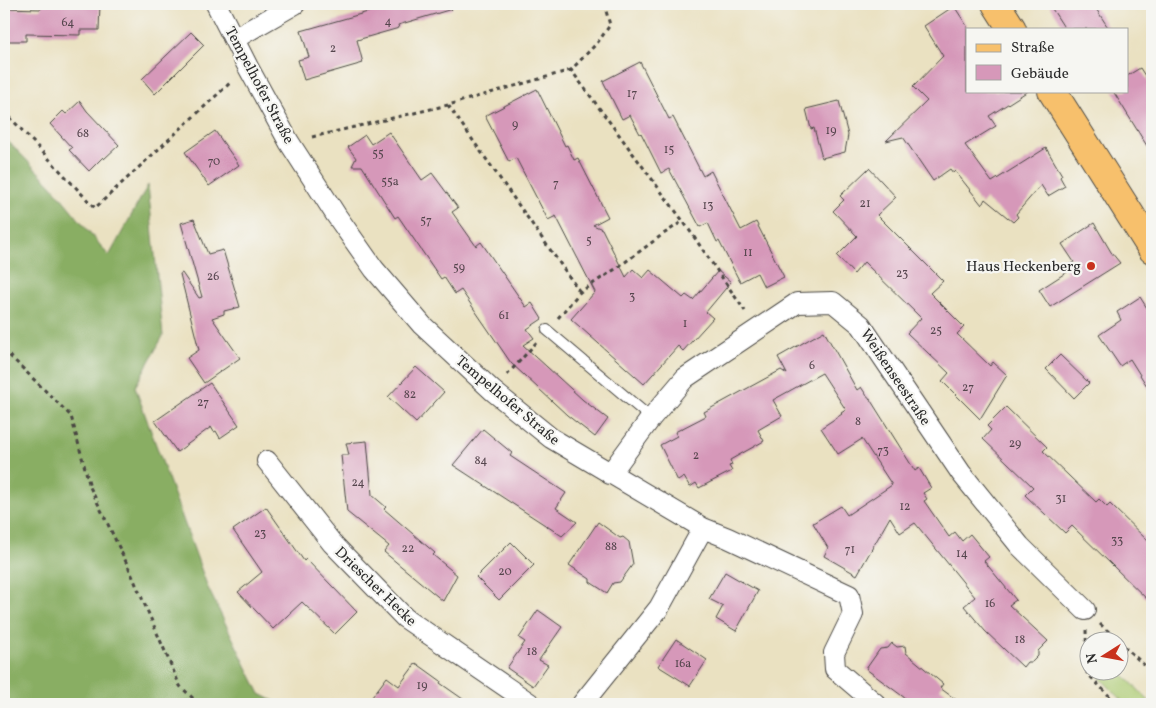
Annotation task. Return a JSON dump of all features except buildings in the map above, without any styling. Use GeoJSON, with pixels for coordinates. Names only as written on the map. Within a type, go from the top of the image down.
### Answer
{"type":"FeatureCollection","features":[{"type":"Feature","properties":{"kind":"main road"},"geometry":{"type":"LineString","coordinates":[[996,4],[1011,28]]}},
{"type":"Feature","properties":{"kind":"main road"},"geometry":{"type":"LineString","coordinates":[[1053,92],[1152,249]]}},
{"type":"Feature","properties":{"kind":"street","name":"Tempelhofer Straße"},"geometry":{"type":"LineString","coordinates":[[216,4],[289,142],[336,215],[374,269],[422,325],[494,391],[551,438],[703,528],[849,595],[853,614],[834,653],[835,669],[876,704]]}},
{"type":"Feature","properties":{"kind":"street"},"geometry":{"type":"LineString","coordinates":[[234,39],[295,4]]}},
{"type":"Feature","properties":{"kind":"street","name":"Weißenseestraße"},"geometry":{"type":"LineString","coordinates":[[610,474],[650,418],[685,378],[798,303],[833,302],[861,325],[961,473],[1020,546],[1085,610]]}},
{"type":"Feature","properties":{"kind":"street","name":"Driescher Hecke"},"geometry":{"type":"LineString","coordinates":[[267,462],[332,542],[405,618],[531,704]]}},
{"type":"Feature","properties":{"kind":"street"},"geometry":{"type":"LineString","coordinates":[[582,704],[659,608],[703,528]]}},
{"type":"Feature","properties":{"kind":"lane"},"geometry":{"type":"LineString","coordinates":[[547,330],[650,418]]}},
{"type":"Feature","properties":{"kind":"path"},"geometry":{"type":"LineString","coordinates":[[289,142],[448,106],[571,70],[598,42],[610,25],[604,4]]}},
{"type":"Feature","properties":{"kind":"path"},"geometry":{"type":"LineString","coordinates":[[4,111],[94,208],[248,67]]}},
{"type":"Feature","properties":{"kind":"path"},"geometry":{"type":"LineString","coordinates":[[571,70],[683,222],[758,330]]}},
{"type":"Feature","properties":{"kind":"path"},"geometry":{"type":"LineString","coordinates":[[448,106],[580,292]]}},
{"type":"Feature","properties":{"kind":"path"},"geometry":{"type":"LineString","coordinates":[[494,391],[580,292],[683,222]]}},
{"type":"Feature","properties":{"kind":"path"},"geometry":{"type":"LineString","coordinates":[[4,350],[71,416],[90,487],[128,566],[180,686],[199,704]]}},
{"type":"Feature","properties":{"kind":"path"},"geometry":{"type":"LineString","coordinates":[[1085,610],[1087,673],[1117,704]]}},
{"type":"Feature","properties":{"kind":"path"},"geometry":{"type":"LineString","coordinates":[[1128,650],[1152,672]]}},
{"type":"Feature","properties":{"kind":"green space"},"geometry":{"type":"Polygon","coordinates":[[[4,137],[51,185],[109,256],[148,185],[163,336],[135,387],[208,588],[260,694],[280,704],[4,704],[4,137]]]}},
{"type":"Feature","properties":{"kind":"green space"},"geometry":{"type":"Polygon","coordinates":[[[1128,679],[1152,704],[1126,704],[1102,680],[1128,679]]]}},
{"type":"Feature","properties":{"kind":"place","name":"Haus Heckenberg"},"geometry":{"type":"Point","coordinates":[1091,266]}}]}
